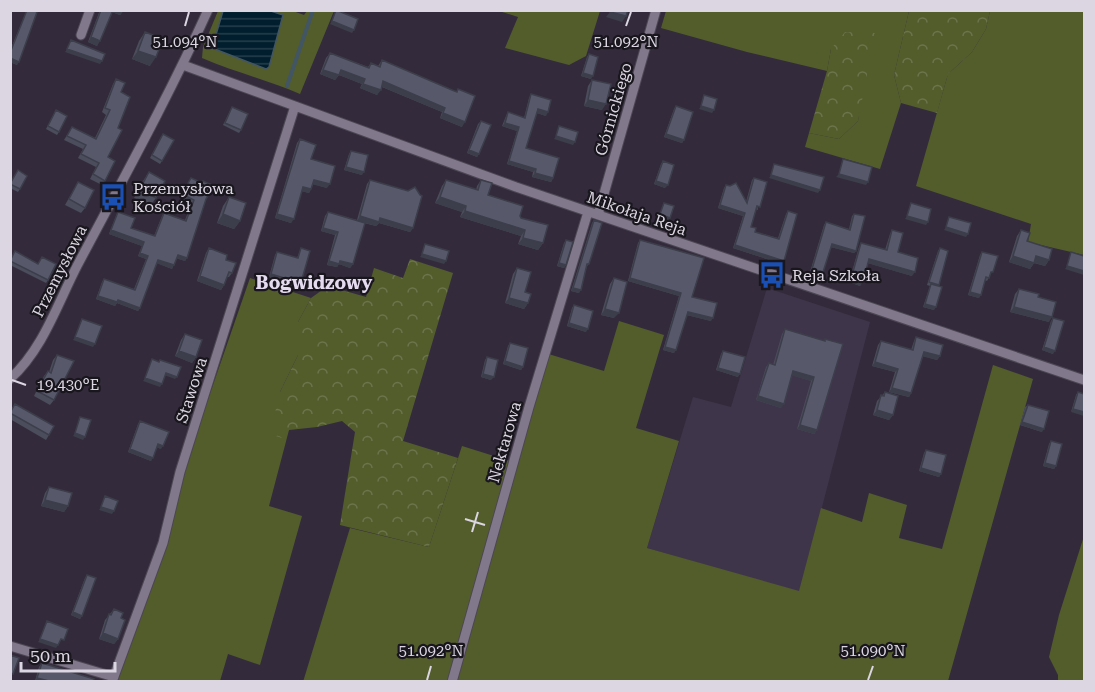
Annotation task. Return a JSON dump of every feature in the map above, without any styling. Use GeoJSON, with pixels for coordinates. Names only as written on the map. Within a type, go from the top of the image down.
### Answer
{"type":"FeatureCollection","features":[{"type":"Feature","properties":{"kind":"street"},"geometry":{"type":"LineString","coordinates":[[81,35],[90,10]]}},
{"type":"Feature","properties":{"kind":"street","name":"Przemysłowa"},"geometry":{"type":"LineString","coordinates":[[10,379],[21,370],[41,340],[183,65],[208,10]]}},
{"type":"Feature","properties":{"kind":"street","name":"Górnickiego"},"geometry":{"type":"LineString","coordinates":[[598,215],[656,10]]}},
{"type":"Feature","properties":{"kind":"street","name":"Mikołaja Reja"},"geometry":{"type":"LineString","coordinates":[[183,65],[588,212],[1084,380]]}},
{"type":"Feature","properties":{"kind":"street","name":"Stawowa"},"geometry":{"type":"LineString","coordinates":[[113,679],[163,543],[180,472],[295,106]]}},
{"type":"Feature","properties":{"kind":"street","name":"Nektarowa"},"geometry":{"type":"LineString","coordinates":[[452,681],[529,407],[588,212]]}},
{"type":"Feature","properties":{"kind":"street"},"geometry":{"type":"LineString","coordinates":[[10,646],[113,679]]}},
{"type":"Feature","properties":{"kind":"shaded area"},"geometry":{"type":"Polygon","coordinates":[[[767,288],[870,322],[800,592],[647,548],[693,397],[731,407],[767,288]]]}},
{"type":"Feature","properties":{"kind":"green space"},"geometry":{"type":"Polygon","coordinates":[[[218,11],[223,11],[212,48],[283,15],[271,11],[293,11],[304,15],[307,11],[334,11],[300,94],[202,58],[203,47],[218,11]]]}},
{"type":"Feature","properties":{"kind":"green space"},"geometry":{"type":"Polygon","coordinates":[[[499,11],[600,11],[586,56],[569,65],[505,48],[518,17],[499,11]]]}},
{"type":"Feature","properties":{"kind":"green space"},"geometry":{"type":"Polygon","coordinates":[[[666,11],[909,11],[894,75],[901,103],[880,169],[805,147],[809,133],[839,139],[858,121],[861,98],[831,49],[827,71],[661,28],[666,11]]]}},
{"type":"Feature","properties":{"kind":"green space"},"geometry":{"type":"Polygon","coordinates":[[[909,11],[990,11],[986,29],[972,52],[948,74],[937,113],[901,103],[894,75],[909,11]]]}},
{"type":"Feature","properties":{"kind":"green space"},"geometry":{"type":"Polygon","coordinates":[[[990,11],[1084,11],[1084,255],[1028,242],[1031,224],[916,186],[948,74],[972,52],[986,29],[990,11]]]}},
{"type":"Feature","properties":{"kind":"green space"},"geometry":{"type":"Polygon","coordinates":[[[845,32],[875,33],[858,121],[839,139],[809,133],[831,49],[845,32]]]}},
{"type":"Feature","properties":{"kind":"green space"},"geometry":{"type":"Polygon","coordinates":[[[410,259],[453,273],[403,441],[458,458],[429,547],[340,525],[355,432],[342,421],[289,430],[282,438],[270,434],[280,392],[298,355],[298,322],[311,298],[328,286],[366,297],[374,268],[403,278],[410,259]]]}},
{"type":"Feature","properties":{"kind":"green space"},"geometry":{"type":"Polygon","coordinates":[[[250,278],[311,298],[298,322],[298,355],[280,392],[289,430],[269,506],[302,516],[260,665],[228,654],[220,681],[115,682],[179,483],[250,278]]]}},
{"type":"Feature","properties":{"kind":"green space"},"geometry":{"type":"Polygon","coordinates":[[[619,321],[664,335],[636,428],[679,441],[647,548],[799,591],[821,508],[862,522],[869,493],[907,505],[899,538],[942,549],[993,365],[1033,379],[948,681],[303,682],[350,528],[429,547],[462,446],[510,461],[542,352],[604,371],[619,321]]]}},
{"type":"Feature","properties":{"kind":"green space"},"geometry":{"type":"Polygon","coordinates":[[[1084,536],[1084,681],[1058,681],[1058,675],[1049,657],[1059,615],[1084,536]]]}},
{"type":"Feature","properties":{"kind":"water"},"geometry":{"type":"Polygon","coordinates":[[[223,11],[271,11],[283,15],[269,67],[266,69],[212,48],[223,11]]]}},
{"type":"Feature","properties":{"kind":"building"},"geometry":{"type":"Polygon","coordinates":[[[27,10],[37,12],[19,62],[10,58],[10,53],[27,10]]]}},
{"type":"Feature","properties":{"kind":"building"},"geometry":{"type":"Polygon","coordinates":[[[101,10],[113,10],[100,41],[91,37],[101,10]]]}},
{"type":"Feature","properties":{"kind":"building"},"geometry":{"type":"Polygon","coordinates":[[[336,10],[358,19],[354,30],[332,21],[336,10]]]}},
{"type":"Feature","properties":{"kind":"building"},"geometry":{"type":"Polygon","coordinates":[[[611,10],[628,10],[626,16],[610,12],[611,10]]]}},
{"type":"Feature","properties":{"kind":"building"},"geometry":{"type":"Polygon","coordinates":[[[145,32],[163,39],[156,57],[138,51],[145,32]]]}},
{"type":"Feature","properties":{"kind":"building"},"geometry":{"type":"Polygon","coordinates":[[[71,40],[105,54],[102,61],[67,49],[71,40]]]}},
{"type":"Feature","properties":{"kind":"building"},"geometry":{"type":"Polygon","coordinates":[[[330,53],[369,68],[371,63],[380,67],[382,60],[457,92],[458,89],[475,96],[465,122],[443,113],[445,108],[383,81],[381,90],[363,84],[365,79],[341,70],[339,75],[323,70],[330,53]]]}},
{"type":"Feature","properties":{"kind":"building"},"geometry":{"type":"Polygon","coordinates":[[[589,54],[598,57],[593,76],[583,73],[589,54]]]}},
{"type":"Feature","properties":{"kind":"building"},"geometry":{"type":"Polygon","coordinates":[[[116,79],[125,83],[121,92],[130,97],[118,128],[122,130],[108,157],[115,161],[105,181],[93,174],[99,163],[81,154],[86,145],[67,136],[72,127],[96,139],[110,110],[105,108],[116,79]]]}},
{"type":"Feature","properties":{"kind":"building"},"geometry":{"type":"Polygon","coordinates":[[[592,80],[611,84],[606,104],[588,100],[592,80]]]}},
{"type":"Feature","properties":{"kind":"building"},"geometry":{"type":"Polygon","coordinates":[[[531,94],[551,100],[548,112],[538,109],[526,148],[559,158],[553,178],[535,173],[536,169],[509,161],[519,127],[505,123],[508,112],[525,118],[531,94]]]}},
{"type":"Feature","properties":{"kind":"building"},"geometry":{"type":"Polygon","coordinates":[[[704,95],[717,99],[714,110],[701,106],[704,95]]]}},
{"type":"Feature","properties":{"kind":"building"},"geometry":{"type":"Polygon","coordinates":[[[676,106],[693,112],[684,140],[666,134],[676,106]]]}},
{"type":"Feature","properties":{"kind":"building"},"geometry":{"type":"Polygon","coordinates":[[[232,107],[248,114],[241,130],[225,123],[232,107]]]}},
{"type":"Feature","properties":{"kind":"building"},"geometry":{"type":"Polygon","coordinates":[[[56,110],[67,116],[59,132],[48,126],[56,110]]]}},
{"type":"Feature","properties":{"kind":"building"},"geometry":{"type":"Polygon","coordinates":[[[481,121],[491,125],[479,154],[469,150],[481,121]]]}},
{"type":"Feature","properties":{"kind":"building"},"geometry":{"type":"Polygon","coordinates":[[[559,126],[578,132],[575,142],[556,136],[559,126]]]}},
{"type":"Feature","properties":{"kind":"building"},"geometry":{"type":"Polygon","coordinates":[[[163,134],[174,140],[162,161],[152,155],[163,134]]]}},
{"type":"Feature","properties":{"kind":"building"},"geometry":{"type":"Polygon","coordinates":[[[300,139],[316,145],[311,159],[335,166],[330,184],[314,180],[311,189],[303,187],[294,219],[277,214],[300,139]]]}},
{"type":"Feature","properties":{"kind":"building"},"geometry":{"type":"Polygon","coordinates":[[[351,151],[368,155],[364,172],[346,167],[351,151]]]}},
{"type":"Feature","properties":{"kind":"building"},"geometry":{"type":"Polygon","coordinates":[[[843,159],[872,167],[868,182],[839,174],[843,159]]]}},
{"type":"Feature","properties":{"kind":"building"},"geometry":{"type":"Polygon","coordinates":[[[663,161],[674,165],[668,185],[656,181],[663,161]]]}},
{"type":"Feature","properties":{"kind":"building"},"geometry":{"type":"Polygon","coordinates":[[[774,164],[824,177],[820,190],[771,175],[774,164]]]}},
{"type":"Feature","properties":{"kind":"building"},"geometry":{"type":"Polygon","coordinates":[[[18,170],[27,176],[20,189],[10,184],[18,170]]]}},
{"type":"Feature","properties":{"kind":"building"},"geometry":{"type":"Polygon","coordinates":[[[149,172],[165,181],[156,198],[140,189],[149,172]]]}},
{"type":"Feature","properties":{"kind":"building"},"geometry":{"type":"Polygon","coordinates":[[[191,178],[214,186],[206,199],[187,258],[178,255],[174,265],[158,260],[140,308],[98,296],[104,279],[135,290],[148,256],[140,253],[144,242],[111,230],[118,212],[135,218],[131,228],[155,236],[164,213],[186,221],[194,200],[182,194],[191,178]]]}},
{"type":"Feature","properties":{"kind":"building"},"geometry":{"type":"Polygon","coordinates":[[[754,178],[767,182],[751,227],[756,228],[755,232],[779,239],[788,211],[797,214],[784,261],[735,245],[745,213],[720,205],[726,185],[736,183],[747,203],[754,178]]]}},
{"type":"Feature","properties":{"kind":"building"},"geometry":{"type":"Polygon","coordinates":[[[370,180],[408,191],[415,187],[422,196],[413,228],[380,218],[379,222],[360,216],[370,180]]]}},
{"type":"Feature","properties":{"kind":"building"},"geometry":{"type":"Polygon","coordinates":[[[446,180],[478,190],[481,180],[492,183],[488,195],[523,206],[521,218],[548,225],[543,243],[523,238],[525,230],[465,211],[466,206],[440,197],[446,180]]]}},
{"type":"Feature","properties":{"kind":"building"},"geometry":{"type":"Polygon","coordinates":[[[78,182],[94,190],[85,208],[69,199],[78,182]]]}},
{"type":"Feature","properties":{"kind":"building"},"geometry":{"type":"Polygon","coordinates":[[[229,197],[246,203],[240,221],[223,214],[229,197]]]}},
{"type":"Feature","properties":{"kind":"building"},"geometry":{"type":"Polygon","coordinates":[[[664,203],[674,206],[670,218],[660,214],[664,203]]]}},
{"type":"Feature","properties":{"kind":"building"},"geometry":{"type":"Polygon","coordinates":[[[911,203],[931,209],[928,222],[907,216],[911,203]]]}},
{"type":"Feature","properties":{"kind":"building"},"geometry":{"type":"Polygon","coordinates":[[[328,212],[365,223],[353,264],[329,261],[338,232],[323,228],[328,212]]]}},
{"type":"Feature","properties":{"kind":"building"},"geometry":{"type":"Polygon","coordinates":[[[854,214],[865,216],[856,251],[832,244],[823,272],[812,269],[826,222],[850,230],[854,214]]]}},
{"type":"Feature","properties":{"kind":"building"},"geometry":{"type":"Polygon","coordinates":[[[949,217],[971,223],[968,234],[946,227],[949,217]]]}},
{"type":"Feature","properties":{"kind":"building"},"geometry":{"type":"Polygon","coordinates":[[[594,220],[602,223],[589,264],[587,264],[581,290],[573,288],[594,220]]]}},
{"type":"Feature","properties":{"kind":"building"},"geometry":{"type":"Polygon","coordinates":[[[892,230],[903,233],[898,252],[918,258],[915,272],[869,259],[863,282],[851,279],[861,243],[887,250],[892,230]]]}},
{"type":"Feature","properties":{"kind":"building"},"geometry":{"type":"Polygon","coordinates":[[[1021,230],[1030,233],[1027,241],[1052,249],[1049,260],[1036,256],[1034,263],[1013,256],[1021,230]]]}},
{"type":"Feature","properties":{"kind":"building"},"geometry":{"type":"Polygon","coordinates":[[[566,240],[573,242],[566,265],[559,263],[566,240]]]}},
{"type":"Feature","properties":{"kind":"building"},"geometry":{"type":"Polygon","coordinates":[[[640,240],[704,258],[692,297],[717,303],[713,318],[688,312],[676,350],[665,347],[681,293],[630,278],[640,240]]]}},
{"type":"Feature","properties":{"kind":"building"},"geometry":{"type":"Polygon","coordinates":[[[425,244],[449,251],[446,261],[422,254],[425,244]]]}},
{"type":"Feature","properties":{"kind":"building"},"geometry":{"type":"Polygon","coordinates":[[[209,248],[227,255],[226,260],[236,263],[232,273],[229,272],[224,285],[200,276],[209,248]]]}},
{"type":"Feature","properties":{"kind":"building"},"geometry":{"type":"Polygon","coordinates":[[[301,248],[310,251],[300,286],[290,283],[291,280],[271,274],[277,252],[298,258],[301,248]]]}},
{"type":"Feature","properties":{"kind":"building"},"geometry":{"type":"Polygon","coordinates":[[[940,248],[948,251],[939,285],[929,282],[940,248]]]}},
{"type":"Feature","properties":{"kind":"building"},"geometry":{"type":"Polygon","coordinates":[[[15,251],[38,264],[42,257],[56,264],[48,280],[10,261],[15,251]]]}},
{"type":"Feature","properties":{"kind":"building"},"geometry":{"type":"Polygon","coordinates":[[[982,252],[998,256],[993,272],[989,278],[986,277],[981,295],[970,292],[982,252]]]}},
{"type":"Feature","properties":{"kind":"building"},"geometry":{"type":"Polygon","coordinates":[[[1071,252],[1084,256],[1084,271],[1067,266],[1071,252]]]}},
{"type":"Feature","properties":{"kind":"building"},"geometry":{"type":"Polygon","coordinates":[[[517,268],[531,272],[525,292],[531,294],[528,303],[509,298],[517,268]]]}},
{"type":"Feature","properties":{"kind":"building"},"geometry":{"type":"Polygon","coordinates":[[[614,278],[627,282],[619,313],[605,309],[614,278]]]}},
{"type":"Feature","properties":{"kind":"building"},"geometry":{"type":"Polygon","coordinates":[[[931,284],[942,287],[936,307],[925,304],[931,284]]]}},
{"type":"Feature","properties":{"kind":"building"},"geometry":{"type":"Polygon","coordinates":[[[1019,289],[1039,294],[1038,297],[1056,302],[1052,317],[1014,307],[1019,289]]]}},
{"type":"Feature","properties":{"kind":"building"},"geometry":{"type":"Polygon","coordinates":[[[574,305],[593,311],[588,329],[569,323],[574,305]]]}},
{"type":"Feature","properties":{"kind":"building"},"geometry":{"type":"Polygon","coordinates":[[[1053,318],[1064,321],[1055,351],[1044,347],[1053,318]]]}},
{"type":"Feature","properties":{"kind":"building"},"geometry":{"type":"Polygon","coordinates":[[[82,319],[102,326],[95,344],[75,337],[82,319]]]}},
{"type":"Feature","properties":{"kind":"building"},"geometry":{"type":"Polygon","coordinates":[[[785,329],[843,344],[817,430],[800,425],[814,377],[793,371],[784,404],[758,396],[769,363],[775,365],[785,329]]]}},
{"type":"Feature","properties":{"kind":"building"},"geometry":{"type":"Polygon","coordinates":[[[185,334],[202,340],[196,357],[179,351],[185,334]]]}},
{"type":"Feature","properties":{"kind":"building"},"geometry":{"type":"Polygon","coordinates":[[[916,337],[943,345],[940,356],[924,352],[911,393],[892,388],[898,369],[875,362],[881,341],[913,350],[916,337]]]}},
{"type":"Feature","properties":{"kind":"building"},"geometry":{"type":"Polygon","coordinates":[[[510,343],[528,348],[523,367],[505,361],[510,343]]]}},
{"type":"Feature","properties":{"kind":"building"},"geometry":{"type":"Polygon","coordinates":[[[723,351],[745,357],[740,374],[718,368],[723,351]]]}},
{"type":"Feature","properties":{"kind":"building"},"geometry":{"type":"Polygon","coordinates":[[[57,355],[74,361],[54,400],[37,391],[48,371],[51,373],[57,355]]]}},
{"type":"Feature","properties":{"kind":"building"},"geometry":{"type":"Polygon","coordinates":[[[487,357],[498,360],[494,377],[483,374],[487,357]]]}},
{"type":"Feature","properties":{"kind":"building"},"geometry":{"type":"Polygon","coordinates":[[[152,359],[181,367],[177,377],[166,373],[162,384],[145,378],[152,359]]]}},
{"type":"Feature","properties":{"kind":"building"},"geometry":{"type":"Polygon","coordinates":[[[885,392],[898,396],[893,415],[877,410],[881,395],[884,396],[885,392]]]}},
{"type":"Feature","properties":{"kind":"building"},"geometry":{"type":"Polygon","coordinates":[[[1078,392],[1084,394],[1084,412],[1073,409],[1078,392]]]}},
{"type":"Feature","properties":{"kind":"building"},"geometry":{"type":"Polygon","coordinates":[[[15,404],[54,426],[49,435],[10,413],[15,404]]]}},
{"type":"Feature","properties":{"kind":"building"},"geometry":{"type":"Polygon","coordinates":[[[1028,405],[1049,411],[1044,429],[1022,422],[1028,405]]]}},
{"type":"Feature","properties":{"kind":"building"},"geometry":{"type":"Polygon","coordinates":[[[80,417],[91,420],[85,437],[75,433],[80,417]]]}},
{"type":"Feature","properties":{"kind":"building"},"geometry":{"type":"Polygon","coordinates":[[[140,421],[169,432],[163,446],[158,444],[153,458],[130,449],[140,421]]]}},
{"type":"Feature","properties":{"kind":"building"},"geometry":{"type":"Polygon","coordinates":[[[1051,441],[1062,444],[1056,466],[1045,463],[1051,441]]]}},
{"type":"Feature","properties":{"kind":"building"},"geometry":{"type":"Polygon","coordinates":[[[926,450],[946,455],[941,474],[921,468],[926,450]]]}},
{"type":"Feature","properties":{"kind":"building"},"geometry":{"type":"Polygon","coordinates":[[[49,487],[72,493],[68,506],[45,500],[49,487]]]}},
{"type":"Feature","properties":{"kind":"building"},"geometry":{"type":"Polygon","coordinates":[[[105,496],[118,501],[114,511],[101,507],[105,496]]]}},
{"type":"Feature","properties":{"kind":"building"},"geometry":{"type":"Polygon","coordinates":[[[87,575],[96,578],[82,616],[73,612],[87,575]]]}},
{"type":"Feature","properties":{"kind":"building"},"geometry":{"type":"Polygon","coordinates":[[[114,609],[123,613],[121,618],[125,620],[118,639],[103,633],[109,614],[111,615],[114,609]]]}},
{"type":"Feature","properties":{"kind":"building"},"geometry":{"type":"Polygon","coordinates":[[[47,621],[68,629],[64,640],[61,639],[58,645],[40,639],[47,621]]]}},
{"type":"Feature","properties":{"kind":"building"},"geometry":{"type":"Polygon","coordinates":[[[10,655],[19,658],[13,674],[10,673],[10,655]]]}},
{"type":"Feature","properties":{"kind":"building"},"geometry":{"type":"Polygon","coordinates":[[[42,663],[94,679],[93,681],[49,681],[37,678],[42,663]]]}},
{"type":"Feature","properties":{"kind":"waterway"},"geometry":{"type":"LineString","coordinates":[[287,86],[313,10]]}},
{"type":"Feature","properties":{"kind":"place","name":"Przemysłowa Kościół"},"geometry":{"type":"Point","coordinates":[113,197]}},
{"type":"Feature","properties":{"kind":"place","name":"Reja Szkoła"},"geometry":{"type":"Point","coordinates":[772,275]}},
{"type":"Feature","properties":{"kind":"district","name":"Bogwidzowy"},"geometry":{"type":"Point","coordinates":[314,283]}}]}
